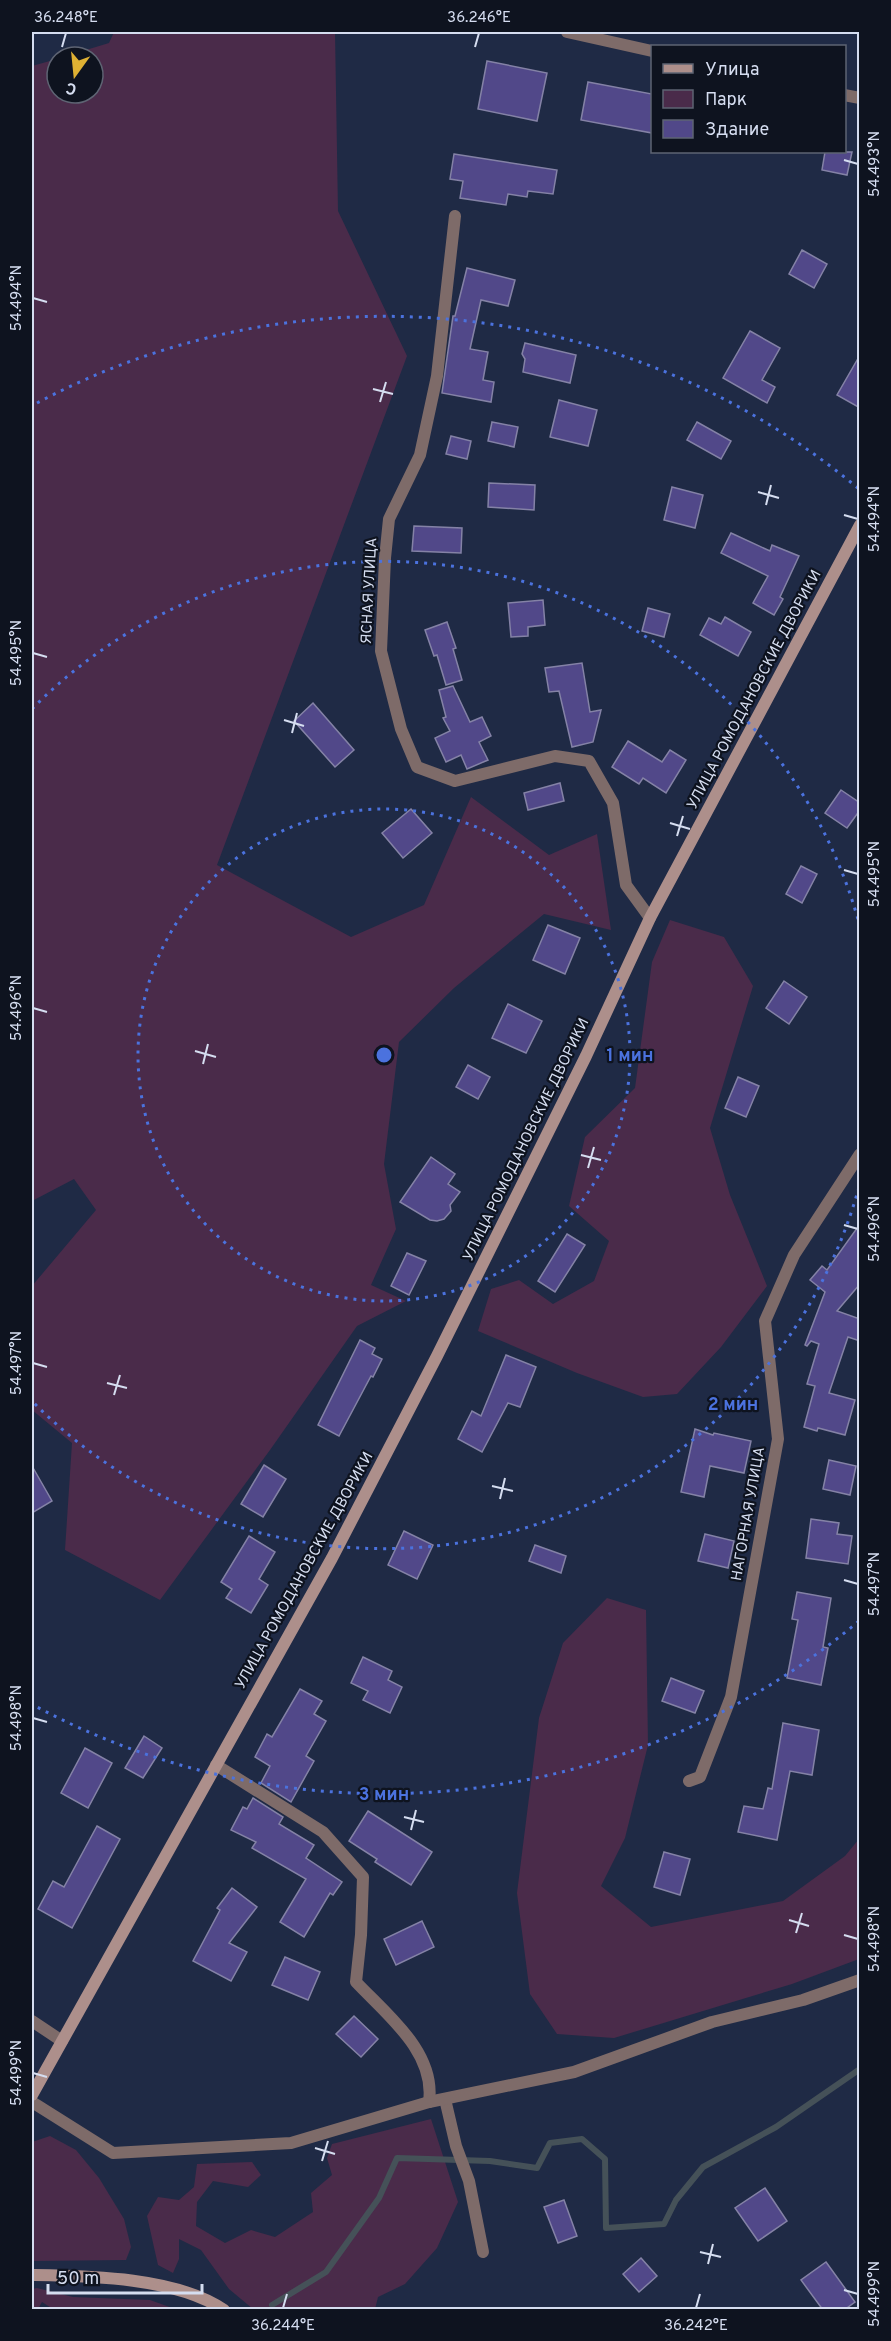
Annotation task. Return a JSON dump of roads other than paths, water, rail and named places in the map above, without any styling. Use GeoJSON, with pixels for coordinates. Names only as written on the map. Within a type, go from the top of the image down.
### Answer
{"type":"FeatureCollection","features":[{"type":"Feature","properties":{"kind":"street"},"geometry":{"type":"LineString","coordinates":[[567,32],[651,51]]}},
{"type":"Feature","properties":{"kind":"street","name":"ЯСНАЯ УЛИЦА"},"geometry":{"type":"LineString","coordinates":[[455,216],[437,376],[420,455],[389,519],[384,558],[381,651],[402,729],[417,767],[455,781],[555,756],[589,761],[613,803],[626,885],[650,918]]}},
{"type":"Feature","properties":{"kind":"street","name":"УЛИЦА РОМОДАНОВСКИЕ ДВОРИКИ"},"geometry":{"type":"LineString","coordinates":[[32,2095],[332,1558],[437,1356],[581,1067],[650,918],[860,525]]}},
{"type":"Feature","properties":{"kind":"street","name":"НАГОРНАЯ УЛИЦА"},"geometry":{"type":"LineString","coordinates":[[689,1781],[700,1777],[732,1697],[778,1439],[765,1321],[794,1255],[860,1154]]}},
{"type":"Feature","properties":{"kind":"street"},"geometry":{"type":"LineString","coordinates":[[216,1765],[323,1832],[363,1877],[361,1935],[356,1983],[405,2034],[426,2065],[432,2086],[429,2102]]}},
{"type":"Feature","properties":{"kind":"street"},"geometry":{"type":"LineString","coordinates":[[32,2102],[113,2153],[291,2143],[429,2102],[574,2072],[712,2022],[803,2000],[860,1980]]}},
{"type":"Feature","properties":{"kind":"street"},"geometry":{"type":"LineString","coordinates":[[32,2021],[62,2041]]}},
{"type":"Feature","properties":{"kind":"street"},"geometry":{"type":"LineString","coordinates":[[445,2099],[456,2146],[469,2181],[483,2252]]}},
{"type":"Feature","properties":{"kind":"street"},"geometry":{"type":"LineString","coordinates":[[32,2275],[80,2276],[176,2289],[197,2295],[224,2310]]}},
{"type":"Feature","properties":{"kind":"waterway"},"geometry":{"type":"LineString","coordinates":[[272,2305],[326,2272],[379,2198],[397,2158],[490,2161],[537,2168],[550,2143],[582,2139],[605,2159],[606,2228],[664,2224],[676,2200],[703,2167],[776,2127],[860,2069]]}}]}
